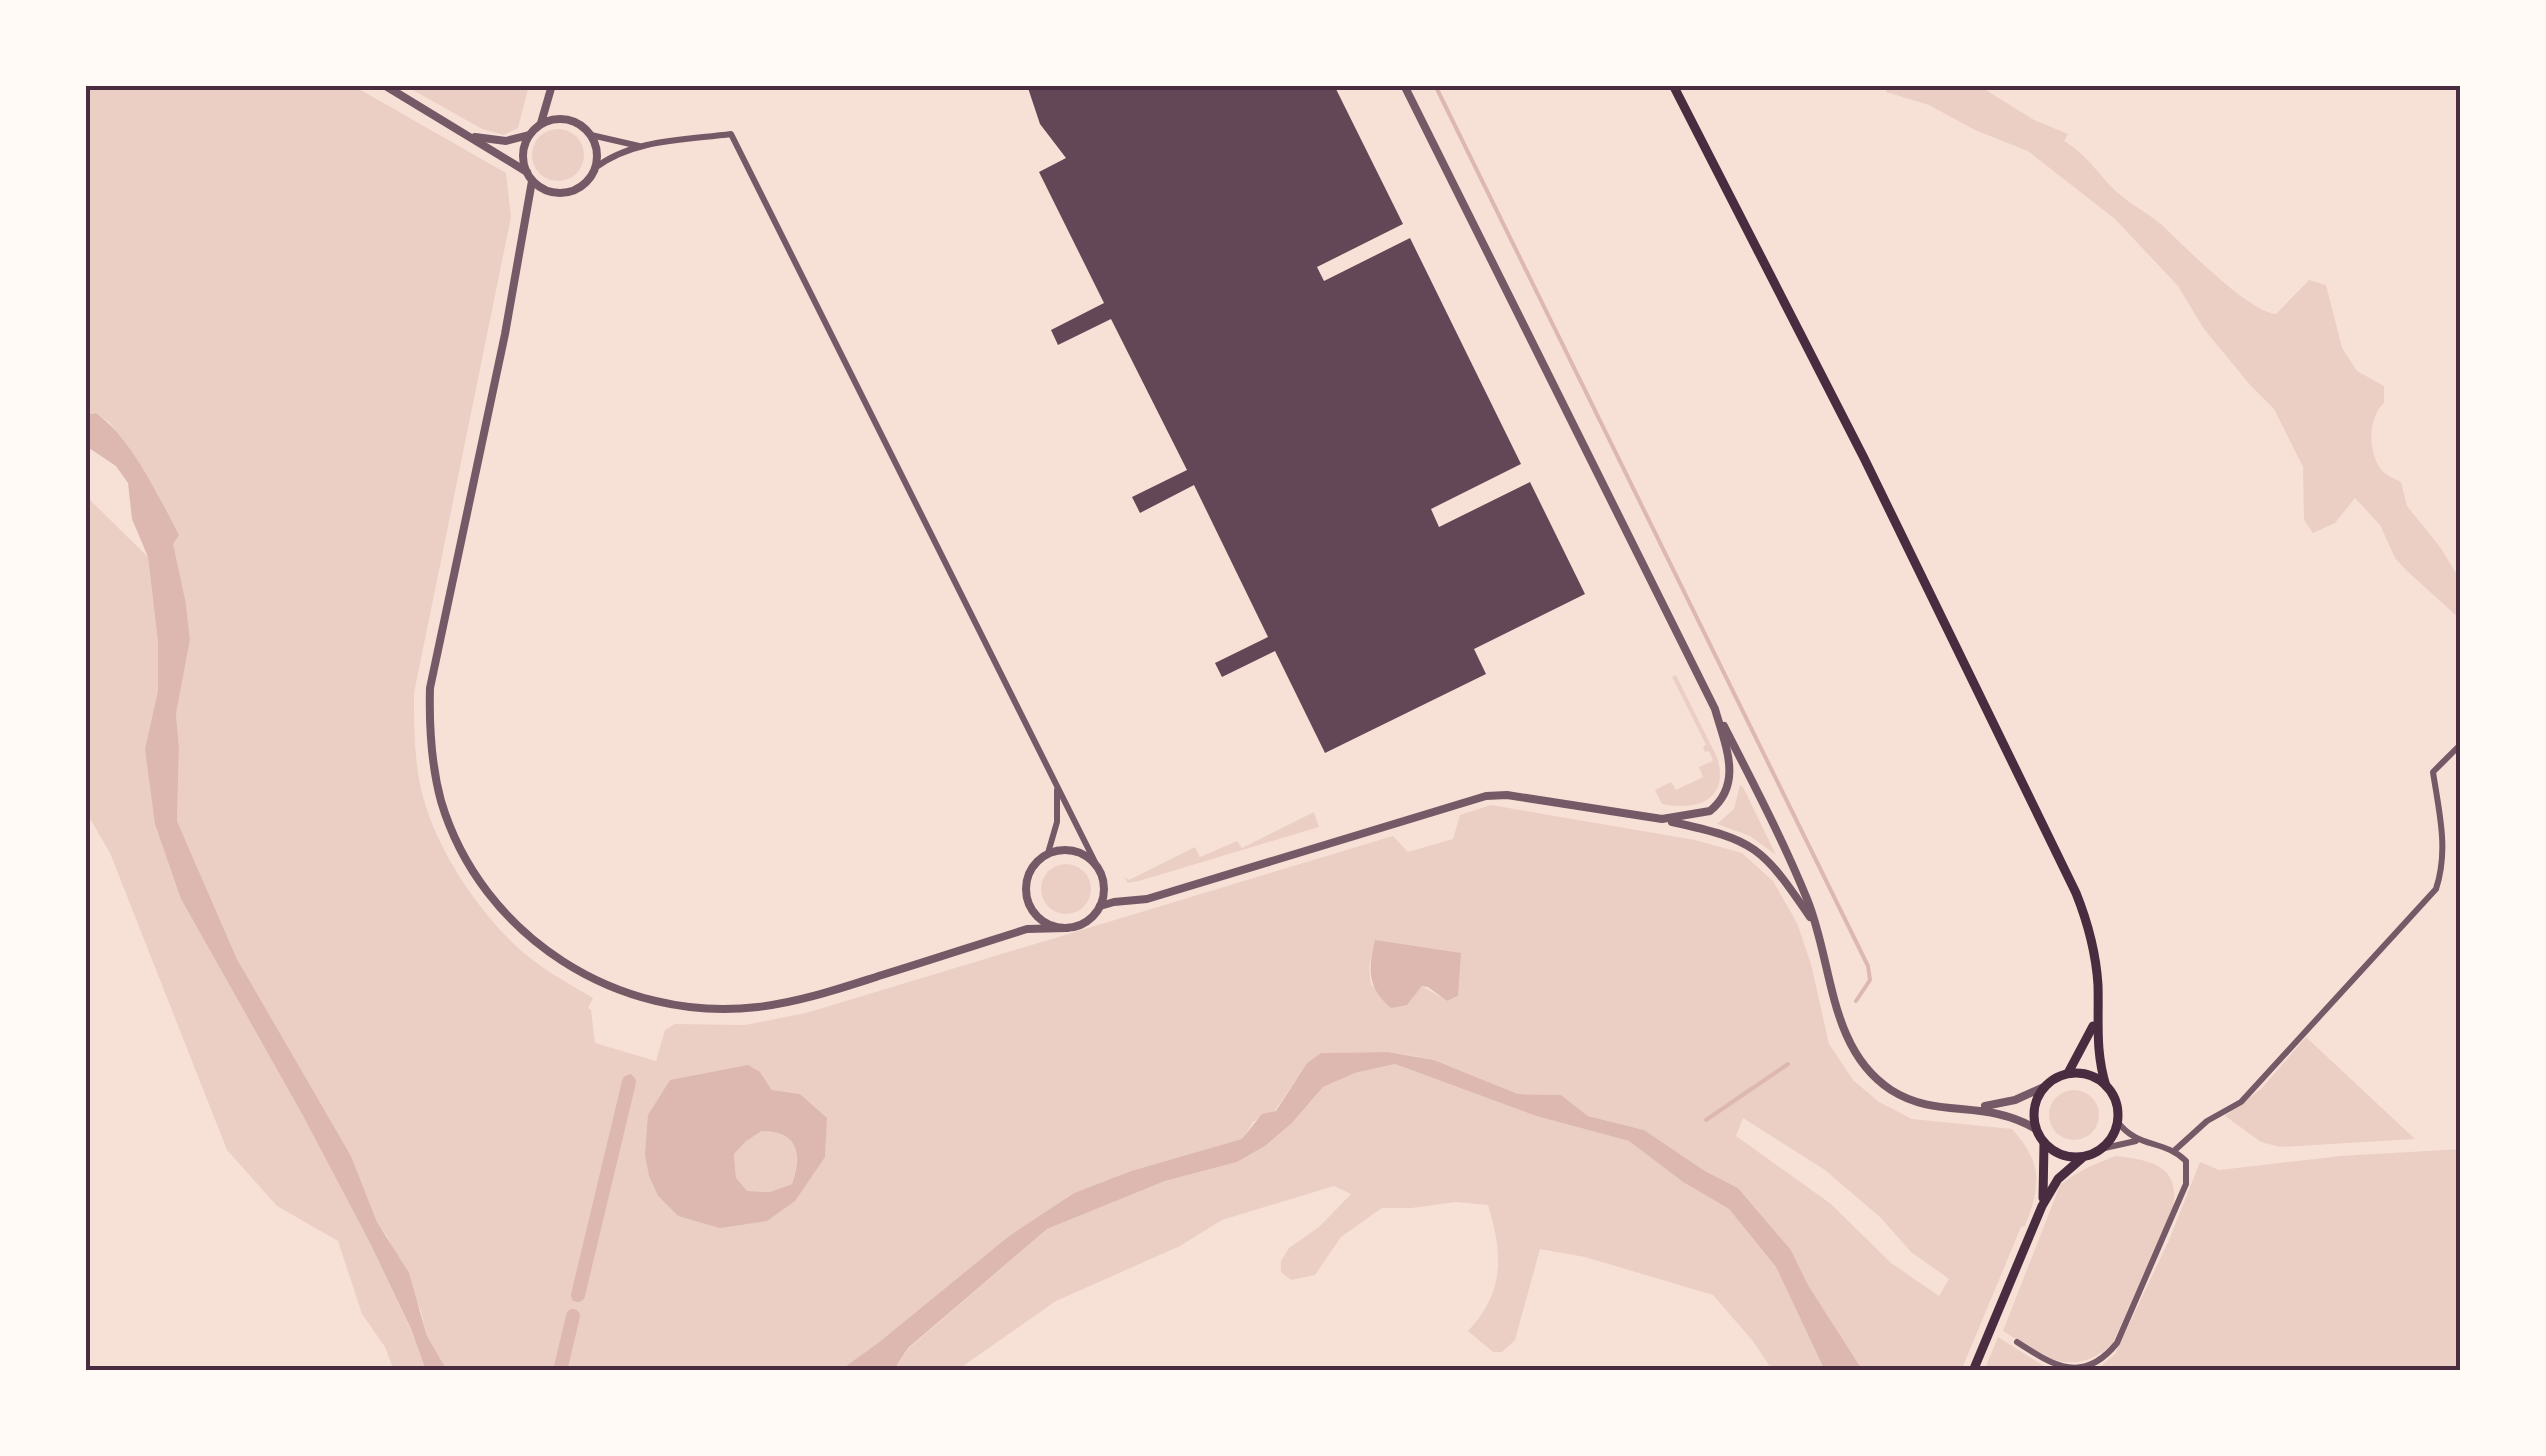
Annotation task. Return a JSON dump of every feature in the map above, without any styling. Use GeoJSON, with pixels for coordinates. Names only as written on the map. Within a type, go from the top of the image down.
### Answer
{"type":"FeatureCollection","features":[{"type":"Feature","properties":{"kind":"main road"},"geometry":{"type":"LineString","coordinates":[[1673,85],[1864,458],[2076,894],[2092,941],[2096,1042],[2106,1086]]}},
{"type":"Feature","properties":{"kind":"main road"},"geometry":{"type":"LineString","coordinates":[[2068,1074],[2097,1014]]}},
{"type":"Feature","properties":{"kind":"main road"},"geometry":{"type":"LineString","coordinates":[[1973,1371],[2042,1206],[2058,1179],[2112,1137],[2117,1122],[2114,1096],[2106,1086],[2089,1075],[2068,1074],[2044,1087],[2034,1112],[2036,1130],[2044,1142],[2066,1156],[2085,1156]]}},
{"type":"Feature","properties":{"kind":"main road"},"geometry":{"type":"LineString","coordinates":[[2042,1206],[2046,1175],[2044,1142]]}},
{"type":"Feature","properties":{"kind":"street"},"geometry":{"type":"LineString","coordinates":[[384,85],[470,136],[529,177],[541,188],[562,193],[582,186],[595,168],[617,153],[640,146],[731,134],[1098,868],[1104,894],[1100,906],[1086,922],[1066,928],[1027,929],[802,1001],[700,1010],[655,1002],[595,981],[549,954],[496,906],[464,856],[442,801],[429,736],[430,688],[505,334],[529,177],[523,153],[529,135],[542,123],[556,118],[572,120],[591,135],[640,146]]}},
{"type":"Feature","properties":{"kind":"street"},"geometry":{"type":"LineString","coordinates":[[542,123],[552,85]]}},
{"type":"Feature","properties":{"kind":"street"},"geometry":{"type":"LineString","coordinates":[[1404,85],[1798,879],[1818,929],[1844,1032],[1867,1068],[1884,1085],[1918,1103],[2006,1114],[2036,1130]]}},
{"type":"Feature","properties":{"kind":"street"},"geometry":{"type":"LineString","coordinates":[[470,136],[495,142],[529,135]]}},
{"type":"Feature","properties":{"kind":"street"},"geometry":{"type":"LineString","coordinates":[[591,135],[597,151],[595,168]]}},
{"type":"Feature","properties":{"kind":"street"},"geometry":{"type":"LineString","coordinates":[[1662,820],[1710,812],[1728,789],[1731,766],[1715,709]]}},
{"type":"Feature","properties":{"kind":"street"},"geometry":{"type":"LineString","coordinates":[[2175,1150],[2253,1090],[2436,889],[2443,866],[2443,838],[2433,772],[2461,744]]}},
{"type":"Feature","properties":{"kind":"street"},"geometry":{"type":"LineString","coordinates":[[1048,854],[1059,804],[1057,784]]}},
{"type":"Feature","properties":{"kind":"street"},"geometry":{"type":"LineString","coordinates":[[1100,906],[1148,899],[1486,796],[1506,796],[1662,820],[1733,836],[1759,852],[1783,877],[1818,929]]}},
{"type":"Feature","properties":{"kind":"street"},"geometry":{"type":"LineString","coordinates":[[1066,928],[1043,921],[1028,901],[1028,876],[1038,860],[1071,850],[1098,868]]}},
{"type":"Feature","properties":{"kind":"street"},"geometry":{"type":"LineString","coordinates":[[1966,1107],[2006,1102],[2044,1087]]}},
{"type":"Feature","properties":{"kind":"street"},"geometry":{"type":"LineString","coordinates":[[2117,1122],[2137,1141]]}},
{"type":"Feature","properties":{"kind":"street"},"geometry":{"type":"LineString","coordinates":[[2017,1342],[2065,1368],[2083,1369],[2107,1356],[2117,1343],[2186,1184],[2186,1160],[2175,1150],[2137,1141],[2100,1149]]}},
{"type":"Feature","properties":{"kind":"shaded area"},"geometry":{"type":"Polygon","coordinates":[[[85,85],[352,85],[506,173],[511,217],[414,693],[417,761],[434,829],[457,872],[485,913],[517,947],[593,998],[588,1008],[595,1043],[656,1061],[665,1030],[675,1024],[745,1025],[806,1013],[1393,836],[1408,852],[1453,839],[1460,815],[1491,805],[1695,840],[1742,853],[1773,881],[1797,923],[1811,964],[1829,1044],[1853,1080],[1879,1102],[1912,1119],[2012,1129],[2029,1153],[2036,1175],[2030,1211],[1961,1371],[1863,1371],[1808,1285],[1791,1250],[1738,1188],[1644,1130],[1588,1116],[1561,1095],[1518,1094],[1434,1060],[1388,1052],[1321,1053],[1307,1063],[1275,1111],[1253,1122],[1243,1139],[1131,1171],[1074,1193],[1009,1236],[839,1371],[454,1371],[445,1367],[427,1336],[421,1311],[377,1222],[351,1156],[237,959],[177,821],[176,714],[190,640],[186,604],[158,494],[109,422],[96,413],[85,415],[85,85]],[[1375,941],[1369,967],[1371,985],[1407,1005],[1422,986],[1447,1001],[1457,997],[1375,941]],[[760,1072],[649,1176],[658,1196],[678,1216],[767,1221],[825,1157],[826,1118],[800,1094],[772,1090],[760,1072]],[[1743,1118],[1736,1136],[1831,1204],[1891,1263],[1939,1296],[1949,1279],[1911,1252],[1881,1218],[1825,1170],[1743,1118]]]}},
{"type":"Feature","properties":{"kind":"shaded area"},"geometry":{"type":"Polygon","coordinates":[[[404,85],[529,85],[518,128],[504,135],[482,129],[404,85]]]}},
{"type":"Feature","properties":{"kind":"shaded area"},"geometry":{"type":"Polygon","coordinates":[[[1887,85],[1978,85],[2034,120],[2068,134],[2064,141],[2080,152],[2119,194],[2158,222],[2234,291],[2264,311],[2276,314],[2309,280],[2326,285],[2342,348],[2357,371],[2384,386],[2384,403],[2375,417],[2372,434],[2376,461],[2384,473],[2401,482],[2407,506],[2461,581],[2461,620],[2395,558],[2380,525],[2355,498],[2335,523],[2313,533],[2304,520],[2303,467],[2274,409],[2204,329],[2178,286],[2115,219],[2028,151],[1975,130],[1929,105],[1886,92],[1887,85]]]}},
{"type":"Feature","properties":{"kind":"shaded area"},"geometry":{"type":"Polygon","coordinates":[[[558,129],[577,136],[584,155],[577,174],[558,181],[539,174],[532,155],[539,136],[558,129]]]}},
{"type":"Feature","properties":{"kind":"shaded area"},"geometry":{"type":"Polygon","coordinates":[[[96,413],[132,453],[179,535],[173,544],[190,640],[176,714],[177,821],[237,959],[351,1156],[377,1222],[409,1273],[427,1336],[445,1367],[454,1371],[426,1371],[411,1329],[370,1243],[181,899],[155,824],[145,749],[158,690],[158,643],[148,557],[132,519],[128,483],[116,466],[89,448],[85,451],[85,415],[96,413]]]}},
{"type":"Feature","properties":{"kind":"shaded area"},"geometry":{"type":"Polygon","coordinates":[[[85,495],[148,557],[158,643],[158,690],[145,749],[181,899],[370,1243],[426,1371],[394,1371],[385,1347],[362,1314],[338,1241],[277,1206],[227,1150],[110,853],[85,810],[85,495]]]}},
{"type":"Feature","properties":{"kind":"shaded area"},"geometry":{"type":"Polygon","coordinates":[[[1676,675],[1717,757],[1720,772],[1715,793],[1688,806],[1662,804],[1655,790],[1671,782],[1676,790],[1703,777],[1699,767],[1713,761],[1709,751],[1705,752],[1706,745],[1672,677],[1676,675]]]}},
{"type":"Feature","properties":{"kind":"shaded area"},"geometry":{"type":"Polygon","coordinates":[[[1740,785],[1776,855],[1750,836],[1717,824],[1734,809],[1740,785]]]}},
{"type":"Feature","properties":{"kind":"shaded area"},"geometry":{"type":"Polygon","coordinates":[[[1314,812],[1319,827],[1139,881],[1128,883],[1124,877],[1129,880],[1195,847],[1200,857],[1237,841],[1242,848],[1314,812]]]}},
{"type":"Feature","properties":{"kind":"shaded area"},"geometry":{"type":"Polygon","coordinates":[[[1066,864],[1084,871],[1091,889],[1084,907],[1066,914],[1048,907],[1041,889],[1048,871],[1066,864]]]}},
{"type":"Feature","properties":{"kind":"shaded area"},"geometry":{"type":"Polygon","coordinates":[[[1375,940],[1461,953],[1458,996],[1447,1001],[1422,986],[1407,1005],[1391,1008],[1377,993],[1371,977],[1375,940]]]}},
{"type":"Feature","properties":{"kind":"shaded area"},"geometry":{"type":"Polygon","coordinates":[[[2306,1037],[2415,1139],[2280,1147],[2261,1142],[2225,1116],[2261,1089],[2306,1037]]]}},
{"type":"Feature","properties":{"kind":"shaded area"},"geometry":{"type":"Polygon","coordinates":[[[1388,1052],[1434,1060],[1518,1094],[1561,1095],[1588,1116],[1644,1130],[1738,1188],[1791,1250],[1808,1285],[1863,1371],[1825,1371],[1776,1267],[1729,1209],[1683,1182],[1629,1141],[1536,1116],[1395,1064],[1355,1073],[1323,1087],[1292,1123],[1265,1146],[1237,1162],[1165,1181],[1047,1229],[908,1348],[893,1371],[839,1371],[1009,1236],[1074,1193],[1131,1171],[1242,1139],[1262,1114],[1276,1111],[1307,1063],[1321,1053],[1388,1052]]]}},
{"type":"Feature","properties":{"kind":"shaded area"},"geometry":{"type":"Polygon","coordinates":[[[1395,1064],[1536,1116],[1629,1141],[1683,1182],[1729,1209],[1776,1267],[1825,1371],[1773,1371],[1713,1295],[1585,1257],[1540,1249],[1515,1340],[1502,1352],[1493,1352],[1468,1331],[1489,1302],[1498,1272],[1488,1205],[1456,1202],[1382,1208],[1341,1237],[1315,1275],[1291,1280],[1281,1272],[1281,1261],[1289,1248],[1319,1227],[1351,1194],[1334,1186],[1222,1220],[1180,1246],[1056,1301],[956,1371],[893,1371],[908,1349],[1047,1229],[1165,1181],[1237,1162],[1265,1146],[1292,1123],[1323,1087],[1355,1073],[1395,1064]]]}},
{"type":"Feature","properties":{"kind":"shaded area"},"geometry":{"type":"Polygon","coordinates":[[[748,1065],[760,1072],[772,1090],[800,1094],[827,1118],[825,1157],[795,1201],[767,1221],[720,1228],[678,1216],[658,1196],[645,1155],[648,1115],[670,1080],[748,1065]],[[762,1131],[734,1154],[736,1178],[747,1191],[770,1192],[792,1184],[797,1163],[795,1147],[784,1135],[762,1131]]]}},
{"type":"Feature","properties":{"kind":"shaded area"},"geometry":{"type":"Polygon","coordinates":[[[2074,1090],[2092,1097],[2099,1115],[2092,1133],[2074,1140],[2056,1133],[2049,1115],[2056,1097],[2074,1090]]]}},
{"type":"Feature","properties":{"kind":"shaded area"},"geometry":{"type":"Polygon","coordinates":[[[763,1131],[784,1135],[794,1147],[792,1184],[770,1192],[747,1191],[736,1179],[734,1154],[745,1141],[763,1131]]]}},
{"type":"Feature","properties":{"kind":"shaded area"},"geometry":{"type":"Polygon","coordinates":[[[2461,1149],[2461,1371],[2095,1371],[2115,1354],[2169,1240],[2200,1162],[2219,1170],[2341,1156],[2461,1149]]]}},
{"type":"Feature","properties":{"kind":"shaded area"},"geometry":{"type":"Polygon","coordinates":[[[2116,1156],[2152,1163],[2168,1174],[2174,1194],[2173,1208],[2112,1345],[2083,1361],[2069,1363],[2044,1356],[2003,1331],[2060,1185],[2086,1168],[2116,1156]]]}},
{"type":"Feature","properties":{"kind":"shaded area"},"geometry":{"type":"Polygon","coordinates":[[[1998,1337],[2052,1371],[1984,1371],[1998,1337]]]}},
{"type":"Feature","properties":{"kind":"building"},"geometry":{"type":"Polygon","coordinates":[[[1027,85],[1334,85],[1403,224],[1317,267],[1324,281],[1410,238],[1521,464],[1431,509],[1439,527],[1530,482],[1585,594],[1474,649],[1486,674],[1325,753],[1275,651],[1222,677],[1215,663],[1268,637],[1194,485],[1140,513],[1132,497],[1187,470],[1111,319],[1058,345],[1051,330],[1104,303],[1039,172],[1066,158],[1040,124],[1027,85]]]}},
{"type":"Feature","properties":{"kind":"waterway"},"geometry":{"type":"LineString","coordinates":[[1435,85],[1868,966],[1870,980],[1856,1001]]}},
{"type":"Feature","properties":{"kind":"waterway"},"geometry":{"type":"LineString","coordinates":[[1706,1120],[1788,1064]]}},
{"type":"Feature","properties":{"kind":"waterway"},"geometry":{"type":"LineString","coordinates":[[574,1299],[630,1076]]}},
{"type":"Feature","properties":{"kind":"waterway"},"geometry":{"type":"LineString","coordinates":[[578,1295],[629,1082]]}},
{"type":"Feature","properties":{"kind":"waterway"},"geometry":{"type":"LineString","coordinates":[[560,1371],[573,1316]]}},
{"type":"Feature","properties":{"kind":"waterway"},"geometry":{"type":"LineString","coordinates":[[556,1371],[570,1317]]}}]}
